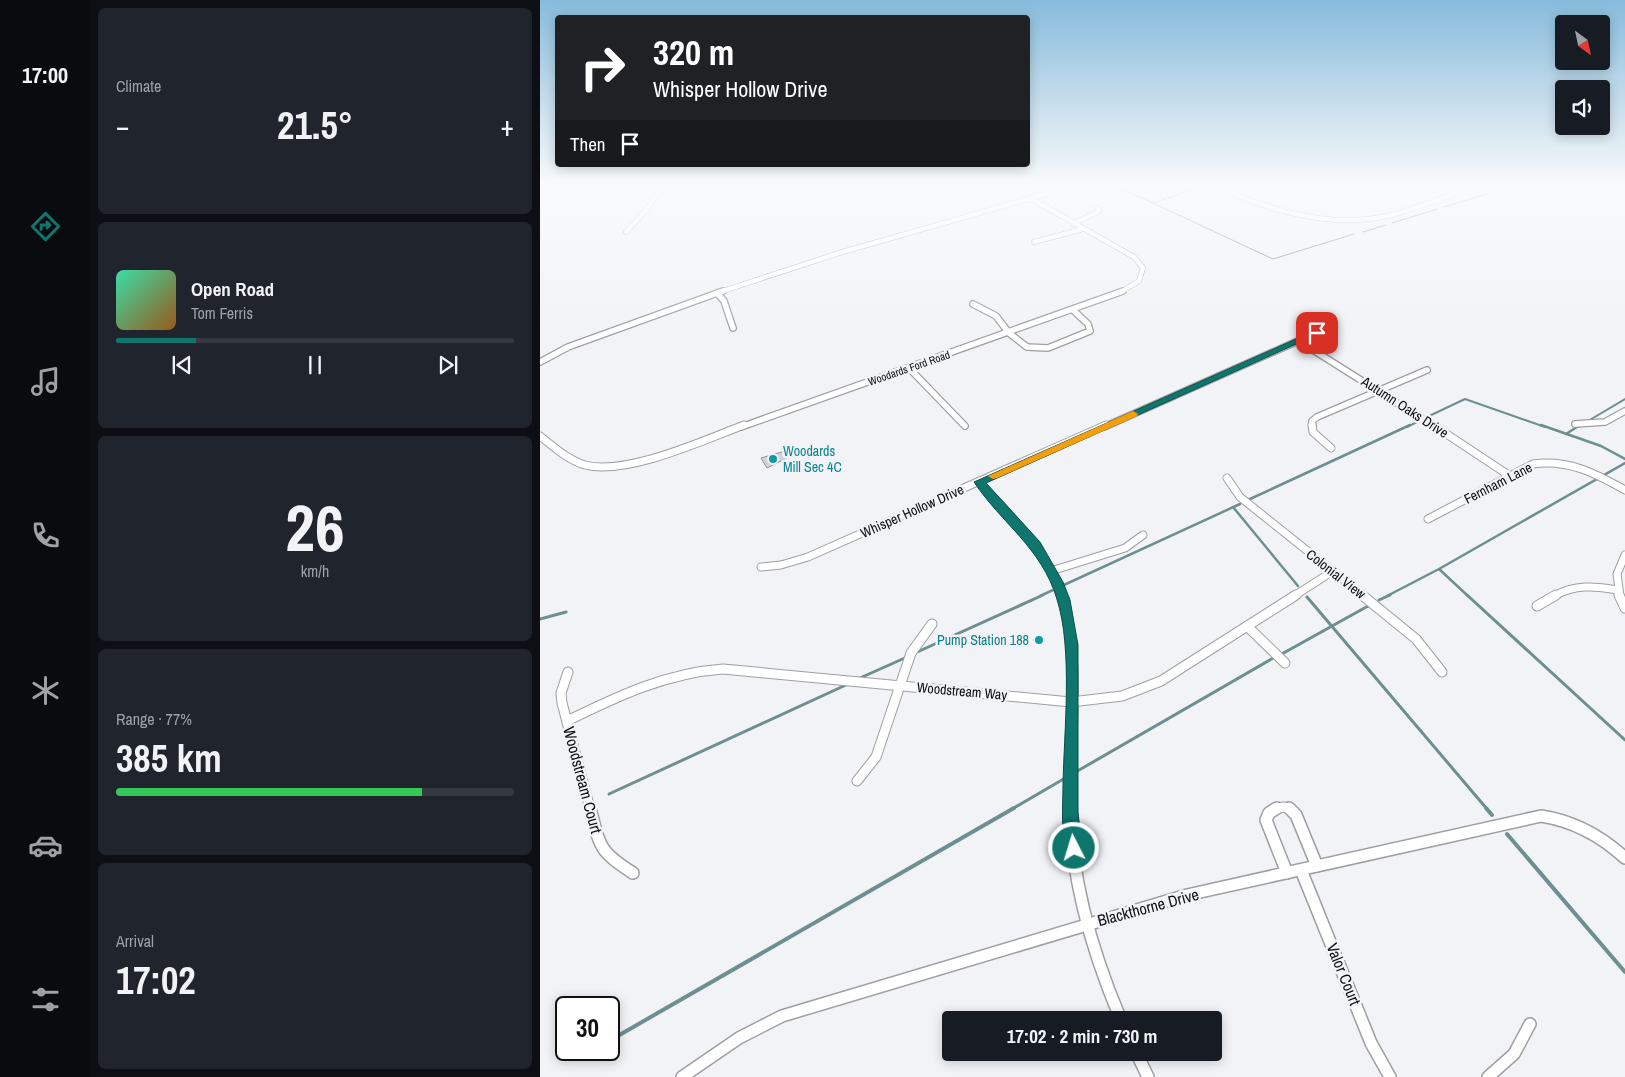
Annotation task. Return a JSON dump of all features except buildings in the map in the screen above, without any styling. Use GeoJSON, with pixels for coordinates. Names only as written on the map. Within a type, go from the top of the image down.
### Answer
{"type":"FeatureCollection","features":[{"type":"Feature","properties":{"kind":"street"},"geometry":{"type":"LineString","coordinates":[[541,360],[568,347],[717,293],[899,235]]}},
{"type":"Feature","properties":{"kind":"street"},"geometry":{"type":"LineString","coordinates":[[1034,242],[1059,235]]}},
{"type":"Feature","properties":{"kind":"street","name":"Woodards Ford Road"},"geometry":{"type":"LineString","coordinates":[[540,436],[563,456],[584,465],[611,466],[640,462],[1009,333],[1128,290],[1137,284],[1143,272],[1142,266],[1134,257],[1094,235]]}},
{"type":"Feature","properties":{"kind":"street"},"geometry":{"type":"LineString","coordinates":[[717,293],[724,301],[733,328]]}},
{"type":"Feature","properties":{"kind":"street"},"geometry":{"type":"LineString","coordinates":[[973,304],[996,316],[1009,333],[1027,347],[1037,349],[1061,344],[1090,331],[1088,324],[1073,310]]}},
{"type":"Feature","properties":{"kind":"street","name":"Whisper Hollow Drive"},"geometry":{"type":"LineString","coordinates":[[761,568],[781,565],[808,557],[1334,326]]}},
{"type":"Feature","properties":{"kind":"street","name":"Autumn Oaks Drive"},"geometry":{"type":"LineString","coordinates":[[1299,341],[1379,390],[1510,476]]}},
{"type":"Feature","properties":{"kind":"street"},"geometry":{"type":"LineString","coordinates":[[909,368],[966,426]]}},
{"type":"Feature","properties":{"kind":"street"},"geometry":{"type":"LineString","coordinates":[[1331,448],[1313,432],[1314,420],[1427,370]]}},
{"type":"Feature","properties":{"kind":"street"},"geometry":{"type":"LineString","coordinates":[[1575,424],[1605,422],[1625,411]]}},
{"type":"Feature","properties":{"kind":"street","name":"Fernham Lane"},"geometry":{"type":"LineString","coordinates":[[1428,519],[1533,464],[1543,462],[1562,462],[1591,471],[1625,490]]}},
{"type":"Feature","properties":{"kind":"street","name":"Colonial View"},"geometry":{"type":"LineString","coordinates":[[1227,478],[1236,494],[1416,639],[1442,672]]}},
{"type":"Feature","properties":{"kind":"street"},"geometry":{"type":"LineString","coordinates":[[979,482],[1036,545],[1051,571],[1064,600],[1070,628],[1072,702],[1070,812],[1080,888],[1106,982],[1117,1011]]}},
{"type":"Feature","properties":{"kind":"street"},"geometry":{"type":"LineString","coordinates":[[1051,571],[1125,548],[1142,535]]}},
{"type":"Feature","properties":{"kind":"street"},"geometry":{"type":"LineString","coordinates":[[1625,555],[1619,563],[1616,573],[1618,590],[1625,608]]}},
{"type":"Feature","properties":{"kind":"street","name":"Woodstream Way"},"geometry":{"type":"LineString","coordinates":[[567,721],[651,681],[701,669],[722,669],[1072,702],[1122,696],[1151,686],[1333,571]]}},
{"type":"Feature","properties":{"kind":"street"},"geometry":{"type":"LineString","coordinates":[[1537,606],[1559,592],[1576,586],[1618,590]]}},
{"type":"Feature","properties":{"kind":"street"},"geometry":{"type":"LineString","coordinates":[[857,781],[876,757],[911,653],[932,624]]}},
{"type":"Feature","properties":{"kind":"street"},"geometry":{"type":"LineString","coordinates":[[1247,626],[1285,663]]}},
{"type":"Feature","properties":{"kind":"street","name":"Woodstream Court"},"geometry":{"type":"LineString","coordinates":[[568,672],[561,693],[600,845],[610,859],[633,873]]}},
{"type":"Feature","properties":{"kind":"street"},"geometry":{"type":"LineString","coordinates":[[1287,873],[1266,820],[1270,811],[1274,808],[1288,807],[1296,815],[1317,866]]}},
{"type":"Feature","properties":{"kind":"street","name":"Blackthorne Drive"},"geometry":{"type":"LineString","coordinates":[[682,1077],[739,1038],[782,1016],[1187,895],[1541,816],[1557,818],[1584,827],[1605,840],[1625,858]]}},
{"type":"Feature","properties":{"kind":"street","name":"Valor Court"},"geometry":{"type":"LineString","coordinates":[[1301,870],[1371,1043],[1390,1077]]}},
{"type":"Feature","properties":{"kind":"street"},"geometry":{"type":"LineString","coordinates":[[1488,1077],[1510,1062],[1521,1046],[1530,1024]]}},
{"type":"Feature","properties":{"kind":"street"},"geometry":{"type":"LineString","coordinates":[[1140,1061],[1148,1077]]}},
{"type":"Feature","properties":{"kind":"waterway"},"geometry":{"type":"LineString","coordinates":[[1222,235],[1273,259],[1350,235]]}},
{"type":"Feature","properties":{"kind":"waterway"},"geometry":{"type":"LineString","coordinates":[[1427,417],[1465,399],[1545,427]]}},
{"type":"Feature","properties":{"kind":"waterway"},"geometry":{"type":"LineString","coordinates":[[1588,421],[1625,399]]}},
{"type":"Feature","properties":{"kind":"waterway"},"geometry":{"type":"LineString","coordinates":[[1407,427],[1419,421]]}},
{"type":"Feature","properties":{"kind":"waterway"},"geometry":{"type":"LineString","coordinates":[[1250,499],[1410,425]]}},
{"type":"Feature","properties":{"kind":"waterway"},"geometry":{"type":"LineString","coordinates":[[1541,425],[1566,434]]}},
{"type":"Feature","properties":{"kind":"waterway"},"geometry":{"type":"LineString","coordinates":[[1566,434],[1580,425]]}},
{"type":"Feature","properties":{"kind":"waterway"},"geometry":{"type":"LineString","coordinates":[[1566,434],[1601,446],[1625,459]]}},
{"type":"Feature","properties":{"kind":"waterway"},"geometry":{"type":"LineString","coordinates":[[1439,569],[1625,463]]}},
{"type":"Feature","properties":{"kind":"waterway"},"geometry":{"type":"LineString","coordinates":[[1233,507],[1240,504]]}},
{"type":"Feature","properties":{"kind":"waterway"},"geometry":{"type":"LineString","coordinates":[[1040,596],[1233,507]]}},
{"type":"Feature","properties":{"kind":"waterway"},"geometry":{"type":"LineString","coordinates":[[1233,507],[1298,586]]}},
{"type":"Feature","properties":{"kind":"waterway"},"geometry":{"type":"LineString","coordinates":[[1387,596],[1439,569]]}},
{"type":"Feature","properties":{"kind":"waterway"},"geometry":{"type":"LineString","coordinates":[[1439,569],[1468,596]]}},
{"type":"Feature","properties":{"kind":"waterway"},"geometry":{"type":"LineString","coordinates":[[915,653],[1043,595]]}},
{"type":"Feature","properties":{"kind":"waterway"},"geometry":{"type":"LineString","coordinates":[[1379,600],[1390,595]]}},
{"type":"Feature","properties":{"kind":"waterway"},"geometry":{"type":"LineString","coordinates":[[1467,595],[1625,740]]}},
{"type":"Feature","properties":{"kind":"waterway"},"geometry":{"type":"LineString","coordinates":[[1307,597],[1332,626]]}},
{"type":"Feature","properties":{"kind":"waterway"},"geometry":{"type":"LineString","coordinates":[[1332,626],[1368,606]]}},
{"type":"Feature","properties":{"kind":"waterway"},"geometry":{"type":"LineString","coordinates":[[540,619],[566,612]]}},
{"type":"Feature","properties":{"kind":"waterway"},"geometry":{"type":"LineString","coordinates":[[1280,655],[1332,626]]}},
{"type":"Feature","properties":{"kind":"waterway"},"geometry":{"type":"LineString","coordinates":[[1332,626],[1487,809]]}},
{"type":"Feature","properties":{"kind":"waterway"},"geometry":{"type":"LineString","coordinates":[[860,678],[907,657]]}},
{"type":"Feature","properties":{"kind":"waterway"},"geometry":{"type":"LineString","coordinates":[[1074,773],[1275,657]]}},
{"type":"Feature","properties":{"kind":"waterway"},"geometry":{"type":"LineString","coordinates":[[609,794],[848,684]]}},
{"type":"Feature","properties":{"kind":"waterway"},"geometry":{"type":"LineString","coordinates":[[1012,809],[1067,777]]}},
{"type":"Feature","properties":{"kind":"waterway"},"geometry":{"type":"LineString","coordinates":[[620,1035],[1014,808]]}},
{"type":"Feature","properties":{"kind":"waterway"},"geometry":{"type":"LineString","coordinates":[[1486,808],[1492,815]]}},
{"type":"Feature","properties":{"kind":"waterway"},"geometry":{"type":"LineString","coordinates":[[1507,834],[1625,972]]}},
{"type":"Feature","properties":{"kind":"slow traffic"},"geometry":{"type":"LineString","coordinates":[[993,476],[1133,414]]}},
{"type":"Feature","properties":{"kind":"place","name":"Woodards Mill Sec 4C"},"geometry":{"type":"Point","coordinates":[773,459]}},
{"type":"Feature","properties":{"kind":"place","name":"Pump Station 188"},"geometry":{"type":"Point","coordinates":[1039,640]}},
{"type":"Feature","properties":{"kind":"route"},"geometry":{"type":"LineString","coordinates":[[1074,848],[1070,812],[1072,645],[1064,600],[1057,582],[1036,545],[979,482],[1317,333]]}}]}
